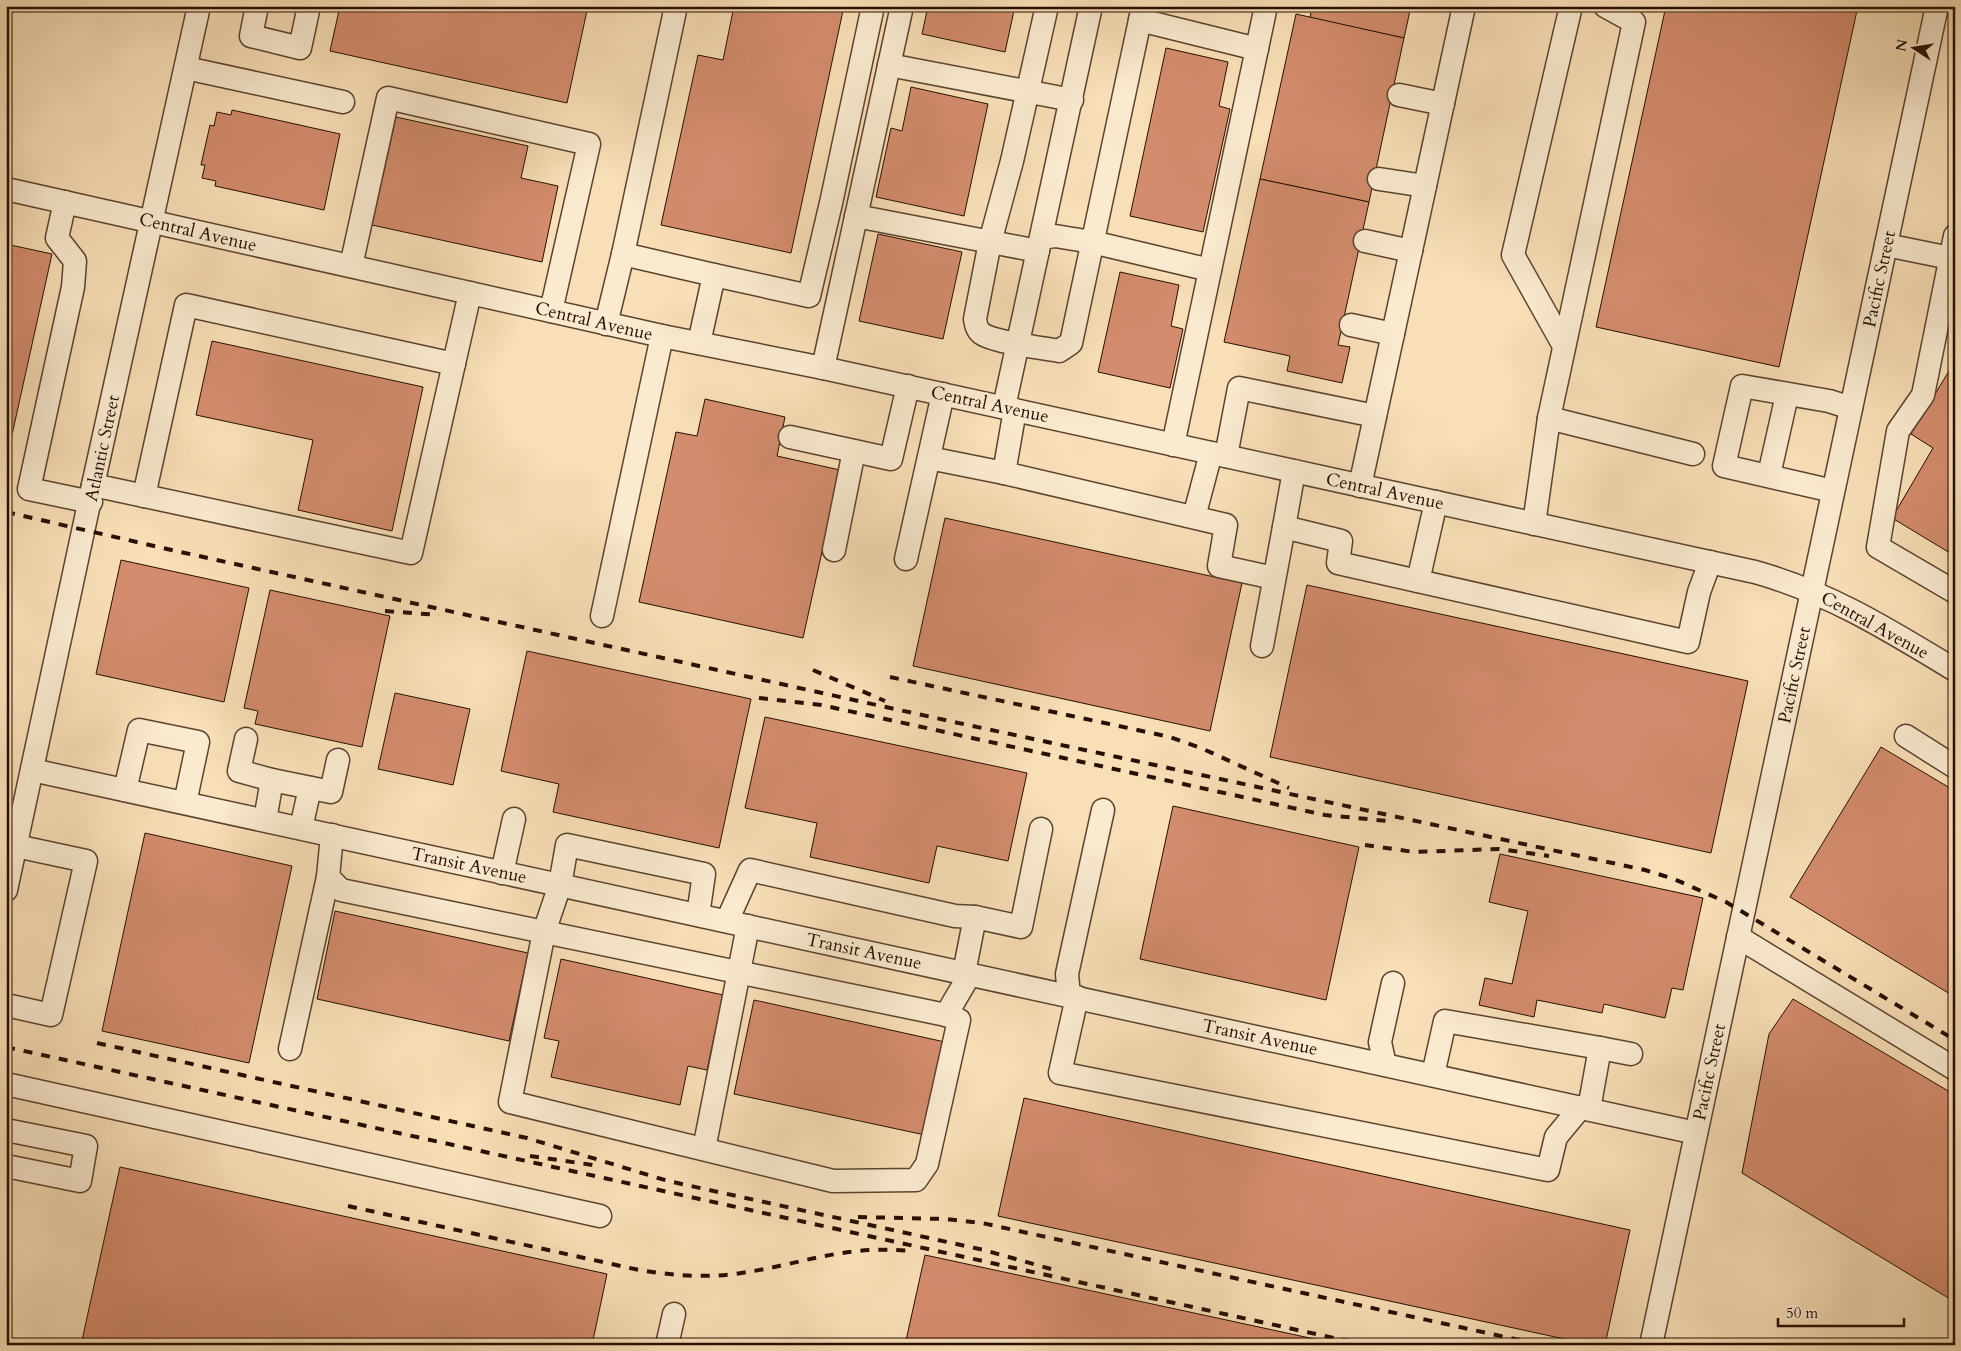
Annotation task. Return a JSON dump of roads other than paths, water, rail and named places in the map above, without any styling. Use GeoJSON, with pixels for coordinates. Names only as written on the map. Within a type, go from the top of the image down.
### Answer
{"type":"FeatureCollection","features":[{"type":"Feature","properties":{"kind":"street","name":"Atlantic Street"},"geometry":{"type":"LineString","coordinates":[[6,890],[13,839],[32,770],[199,6]]}},
{"type":"Feature","properties":{"kind":"street"},"geometry":{"type":"LineString","coordinates":[[257,6],[251,36],[300,48],[309,6]]}},
{"type":"Feature","properties":{"kind":"street"},"geometry":{"type":"LineString","coordinates":[[606,324],[623,254],[676,6]]}},
{"type":"Feature","properties":{"kind":"street"},"geometry":{"type":"LineString","coordinates":[[623,254],[809,296],[873,6]]}},
{"type":"Feature","properties":{"kind":"street"},"geometry":{"type":"LineString","coordinates":[[823,368],[902,6]]}},
{"type":"Feature","properties":{"kind":"street"},"geometry":{"type":"LineString","coordinates":[[1046,6],[1028,92],[990,242],[975,319],[977,329],[983,335],[1017,344],[1059,351],[1071,343],[1141,13],[1257,49]]}},
{"type":"Feature","properties":{"kind":"street"},"geometry":{"type":"LineString","coordinates":[[1004,473],[1017,344],[1072,100],[1091,6]]}},
{"type":"Feature","properties":{"kind":"street"},"geometry":{"type":"LineString","coordinates":[[1173,444],[1266,6]]}},
{"type":"Feature","properties":{"kind":"street"},"geometry":{"type":"LineString","coordinates":[[1360,486],[1464,6]]}},
{"type":"Feature","properties":{"kind":"street"},"geometry":{"type":"LineString","coordinates":[[1564,346],[1513,255],[1571,6]]}},
{"type":"Feature","properties":{"kind":"street"},"geometry":{"type":"LineString","coordinates":[[1534,524],[1548,418],[1634,22],[1605,6]]}},
{"type":"Feature","properties":{"kind":"street","name":"Pacific Street"},"geometry":{"type":"LineString","coordinates":[[1651,1345],[1886,245],[1942,15]]}},
{"type":"Feature","properties":{"kind":"street"},"geometry":{"type":"LineString","coordinates":[[889,65],[1072,100]]}},
{"type":"Feature","properties":{"kind":"street"},"geometry":{"type":"LineString","coordinates":[[186,68],[343,102]]}},
{"type":"Feature","properties":{"kind":"street"},"geometry":{"type":"LineString","coordinates":[[1399,94],[1443,104]]}},
{"type":"Feature","properties":{"kind":"street"},"geometry":{"type":"LineString","coordinates":[[351,266],[388,98],[589,144],[551,311]]}},
{"type":"Feature","properties":{"kind":"street"},"geometry":{"type":"LineString","coordinates":[[1380,179],[1425,186]]}},
{"type":"Feature","properties":{"kind":"street","name":"Central Avenue"},"geometry":{"type":"LineString","coordinates":[[6,190],[606,324],[1010,408],[1763,574],[1812,590],[1864,615],[1955,670]]}},
{"type":"Feature","properties":{"kind":"street"},"geometry":{"type":"LineString","coordinates":[[65,202],[57,238],[75,261],[73,286],[29,489],[144,496],[411,553],[470,293]]}},
{"type":"Feature","properties":{"kind":"street"},"geometry":{"type":"LineString","coordinates":[[856,216],[990,242],[1039,245],[1055,236],[1092,242],[1210,270]]}},
{"type":"Feature","properties":{"kind":"street"},"geometry":{"type":"LineString","coordinates":[[1365,241],[1411,251]]}},
{"type":"Feature","properties":{"kind":"street"},"geometry":{"type":"LineString","coordinates":[[1886,245],[1953,251],[1923,395],[1898,431],[1878,547],[1955,592]]}},
{"type":"Feature","properties":{"kind":"street"},"geometry":{"type":"LineString","coordinates":[[699,343],[714,275]]}},
{"type":"Feature","properties":{"kind":"street"},"geometry":{"type":"LineString","coordinates":[[144,496],[186,305],[454,364]]}},
{"type":"Feature","properties":{"kind":"street"},"geometry":{"type":"LineString","coordinates":[[1351,325],[1393,334]]}},
{"type":"Feature","properties":{"kind":"street"},"geometry":{"type":"LineString","coordinates":[[602,616],[662,336]]}},
{"type":"Feature","properties":{"kind":"street"},"geometry":{"type":"LineString","coordinates":[[790,437],[891,460],[908,386]]}},
{"type":"Feature","properties":{"kind":"street"},"geometry":{"type":"LineString","coordinates":[[1833,492],[1724,466],[1742,386],[1829,401],[1851,408]]}},
{"type":"Feature","properties":{"kind":"street"},"geometry":{"type":"LineString","coordinates":[[1194,517],[1218,454],[1238,388],[1375,416]]}},
{"type":"Feature","properties":{"kind":"street"},"geometry":{"type":"LineString","coordinates":[[906,559],[943,394]]}},
{"type":"Feature","properties":{"kind":"street"},"geometry":{"type":"LineString","coordinates":[[1768,476],[1787,395]]}},
{"type":"Feature","properties":{"kind":"street"},"geometry":{"type":"LineString","coordinates":[[1548,418],[1694,454]]}},
{"type":"Feature","properties":{"kind":"street"},"geometry":{"type":"LineString","coordinates":[[834,550],[854,451]]}},
{"type":"Feature","properties":{"kind":"street"},"geometry":{"type":"LineString","coordinates":[[929,458],[1004,473],[1226,525],[1219,566],[1274,578]]}},
{"type":"Feature","properties":{"kind":"street"},"geometry":{"type":"LineString","coordinates":[[1262,646],[1294,471]]}},
{"type":"Feature","properties":{"kind":"street"},"geometry":{"type":"LineString","coordinates":[[1418,581],[1436,502]]}},
{"type":"Feature","properties":{"kind":"street"},"geometry":{"type":"LineString","coordinates":[[1284,527],[1341,541],[1338,563],[1688,642],[1699,592],[1710,562]]}},
{"type":"Feature","properties":{"kind":"street"},"geometry":{"type":"LineString","coordinates":[[126,790],[139,730],[198,742],[185,803]]}},
{"type":"Feature","properties":{"kind":"street"},"geometry":{"type":"LineString","coordinates":[[1906,736],[1955,767]]}},
{"type":"Feature","properties":{"kind":"street"},"geometry":{"type":"LineString","coordinates":[[246,739],[239,771],[272,780],[331,792],[338,760]]}},
{"type":"Feature","properties":{"kind":"street","name":"Transit Avenue"},"geometry":{"type":"LineString","coordinates":[[32,770],[1696,1132]]}},
{"type":"Feature","properties":{"kind":"street"},"geometry":{"type":"LineString","coordinates":[[265,820],[272,780]]}},
{"type":"Feature","properties":{"kind":"street"},"geometry":{"type":"LineString","coordinates":[[301,828],[310,788]]}},
{"type":"Feature","properties":{"kind":"street"},"geometry":{"type":"LineString","coordinates":[[1103,810],[1068,974],[1073,997],[1060,1073],[1548,1170],[1556,1137],[1585,1108],[1600,1048]]}},
{"type":"Feature","properties":{"kind":"street"},"geometry":{"type":"LineString","coordinates":[[502,873],[514,819]]}},
{"type":"Feature","properties":{"kind":"street"},"geometry":{"type":"LineString","coordinates":[[704,1149],[740,973],[738,923],[750,870],[955,916],[975,916],[1021,928],[1041,829]]}},
{"type":"Feature","properties":{"kind":"street"},"geometry":{"type":"LineString","coordinates":[[290,1050],[328,877],[332,835]]}},
{"type":"Feature","properties":{"kind":"street"},"geometry":{"type":"LineString","coordinates":[[6,1006],[51,1015],[86,861],[13,839]]}},
{"type":"Feature","properties":{"kind":"street"},"geometry":{"type":"LineString","coordinates":[[328,877],[341,890],[544,932],[740,973],[946,1015],[959,1020],[927,1164],[916,1180],[833,1181],[510,1102],[544,932],[560,886],[567,845],[704,874],[698,915]]}},
{"type":"Feature","properties":{"kind":"street"},"geometry":{"type":"LineString","coordinates":[[946,1015],[967,973],[975,916]]}},
{"type":"Feature","properties":{"kind":"street"},"geometry":{"type":"LineString","coordinates":[[1738,938],[1955,1069]]}},
{"type":"Feature","properties":{"kind":"street"},"geometry":{"type":"LineString","coordinates":[[1385,1064],[1380,1042],[1393,983]]}},
{"type":"Feature","properties":{"kind":"street"},"geometry":{"type":"LineString","coordinates":[[1433,1075],[1446,1021],[1631,1054]]}},
{"type":"Feature","properties":{"kind":"street"},"geometry":{"type":"LineString","coordinates":[[6,1084],[600,1216]]}},
{"type":"Feature","properties":{"kind":"street"},"geometry":{"type":"LineString","coordinates":[[6,1130],[86,1146],[80,1181],[6,1166]]}},
{"type":"Feature","properties":{"kind":"street"},"geometry":{"type":"LineString","coordinates":[[667,1345],[674,1314]]}},
{"type":"Feature","properties":{"kind":"railway"},"geometry":{"type":"LineString","coordinates":[[6,512],[954,722],[1645,870],[1674,879],[1726,902],[1955,1040]]}},
{"type":"Feature","properties":{"kind":"railway"},"geometry":{"type":"LineString","coordinates":[[385,611],[439,615]]}},
{"type":"Feature","properties":{"kind":"railway"},"geometry":{"type":"LineString","coordinates":[[813,670],[885,701]]}},
{"type":"Feature","properties":{"kind":"railway"},"geometry":{"type":"LineString","coordinates":[[890,677],[1170,737],[1201,748],[1289,788]]}},
{"type":"Feature","properties":{"kind":"railway"},"geometry":{"type":"LineString","coordinates":[[759,698],[821,705],[1325,815],[1388,821]]}},
{"type":"Feature","properties":{"kind":"railway"},"geometry":{"type":"LineString","coordinates":[[1365,845],[1414,852],[1499,849],[1549,856]]}},
{"type":"Feature","properties":{"kind":"railway"},"geometry":{"type":"LineString","coordinates":[[97,1043],[527,1138],[668,1181],[984,1250],[1058,1271]]}},
{"type":"Feature","properties":{"kind":"railway"},"geometry":{"type":"LineString","coordinates":[[6,1047],[1366,1345]]}},
{"type":"Feature","properties":{"kind":"railway"},"geometry":{"type":"LineString","coordinates":[[530,1156],[600,1166]]}},
{"type":"Feature","properties":{"kind":"railway"},"geometry":{"type":"LineString","coordinates":[[348,1206],[639,1270],[674,1275],[710,1276],[734,1274],[841,1253],[886,1250],[910,1251]]}},
{"type":"Feature","properties":{"kind":"railway"},"geometry":{"type":"LineString","coordinates":[[858,1217],[945,1219],[982,1223],[1542,1345]]}}]}
